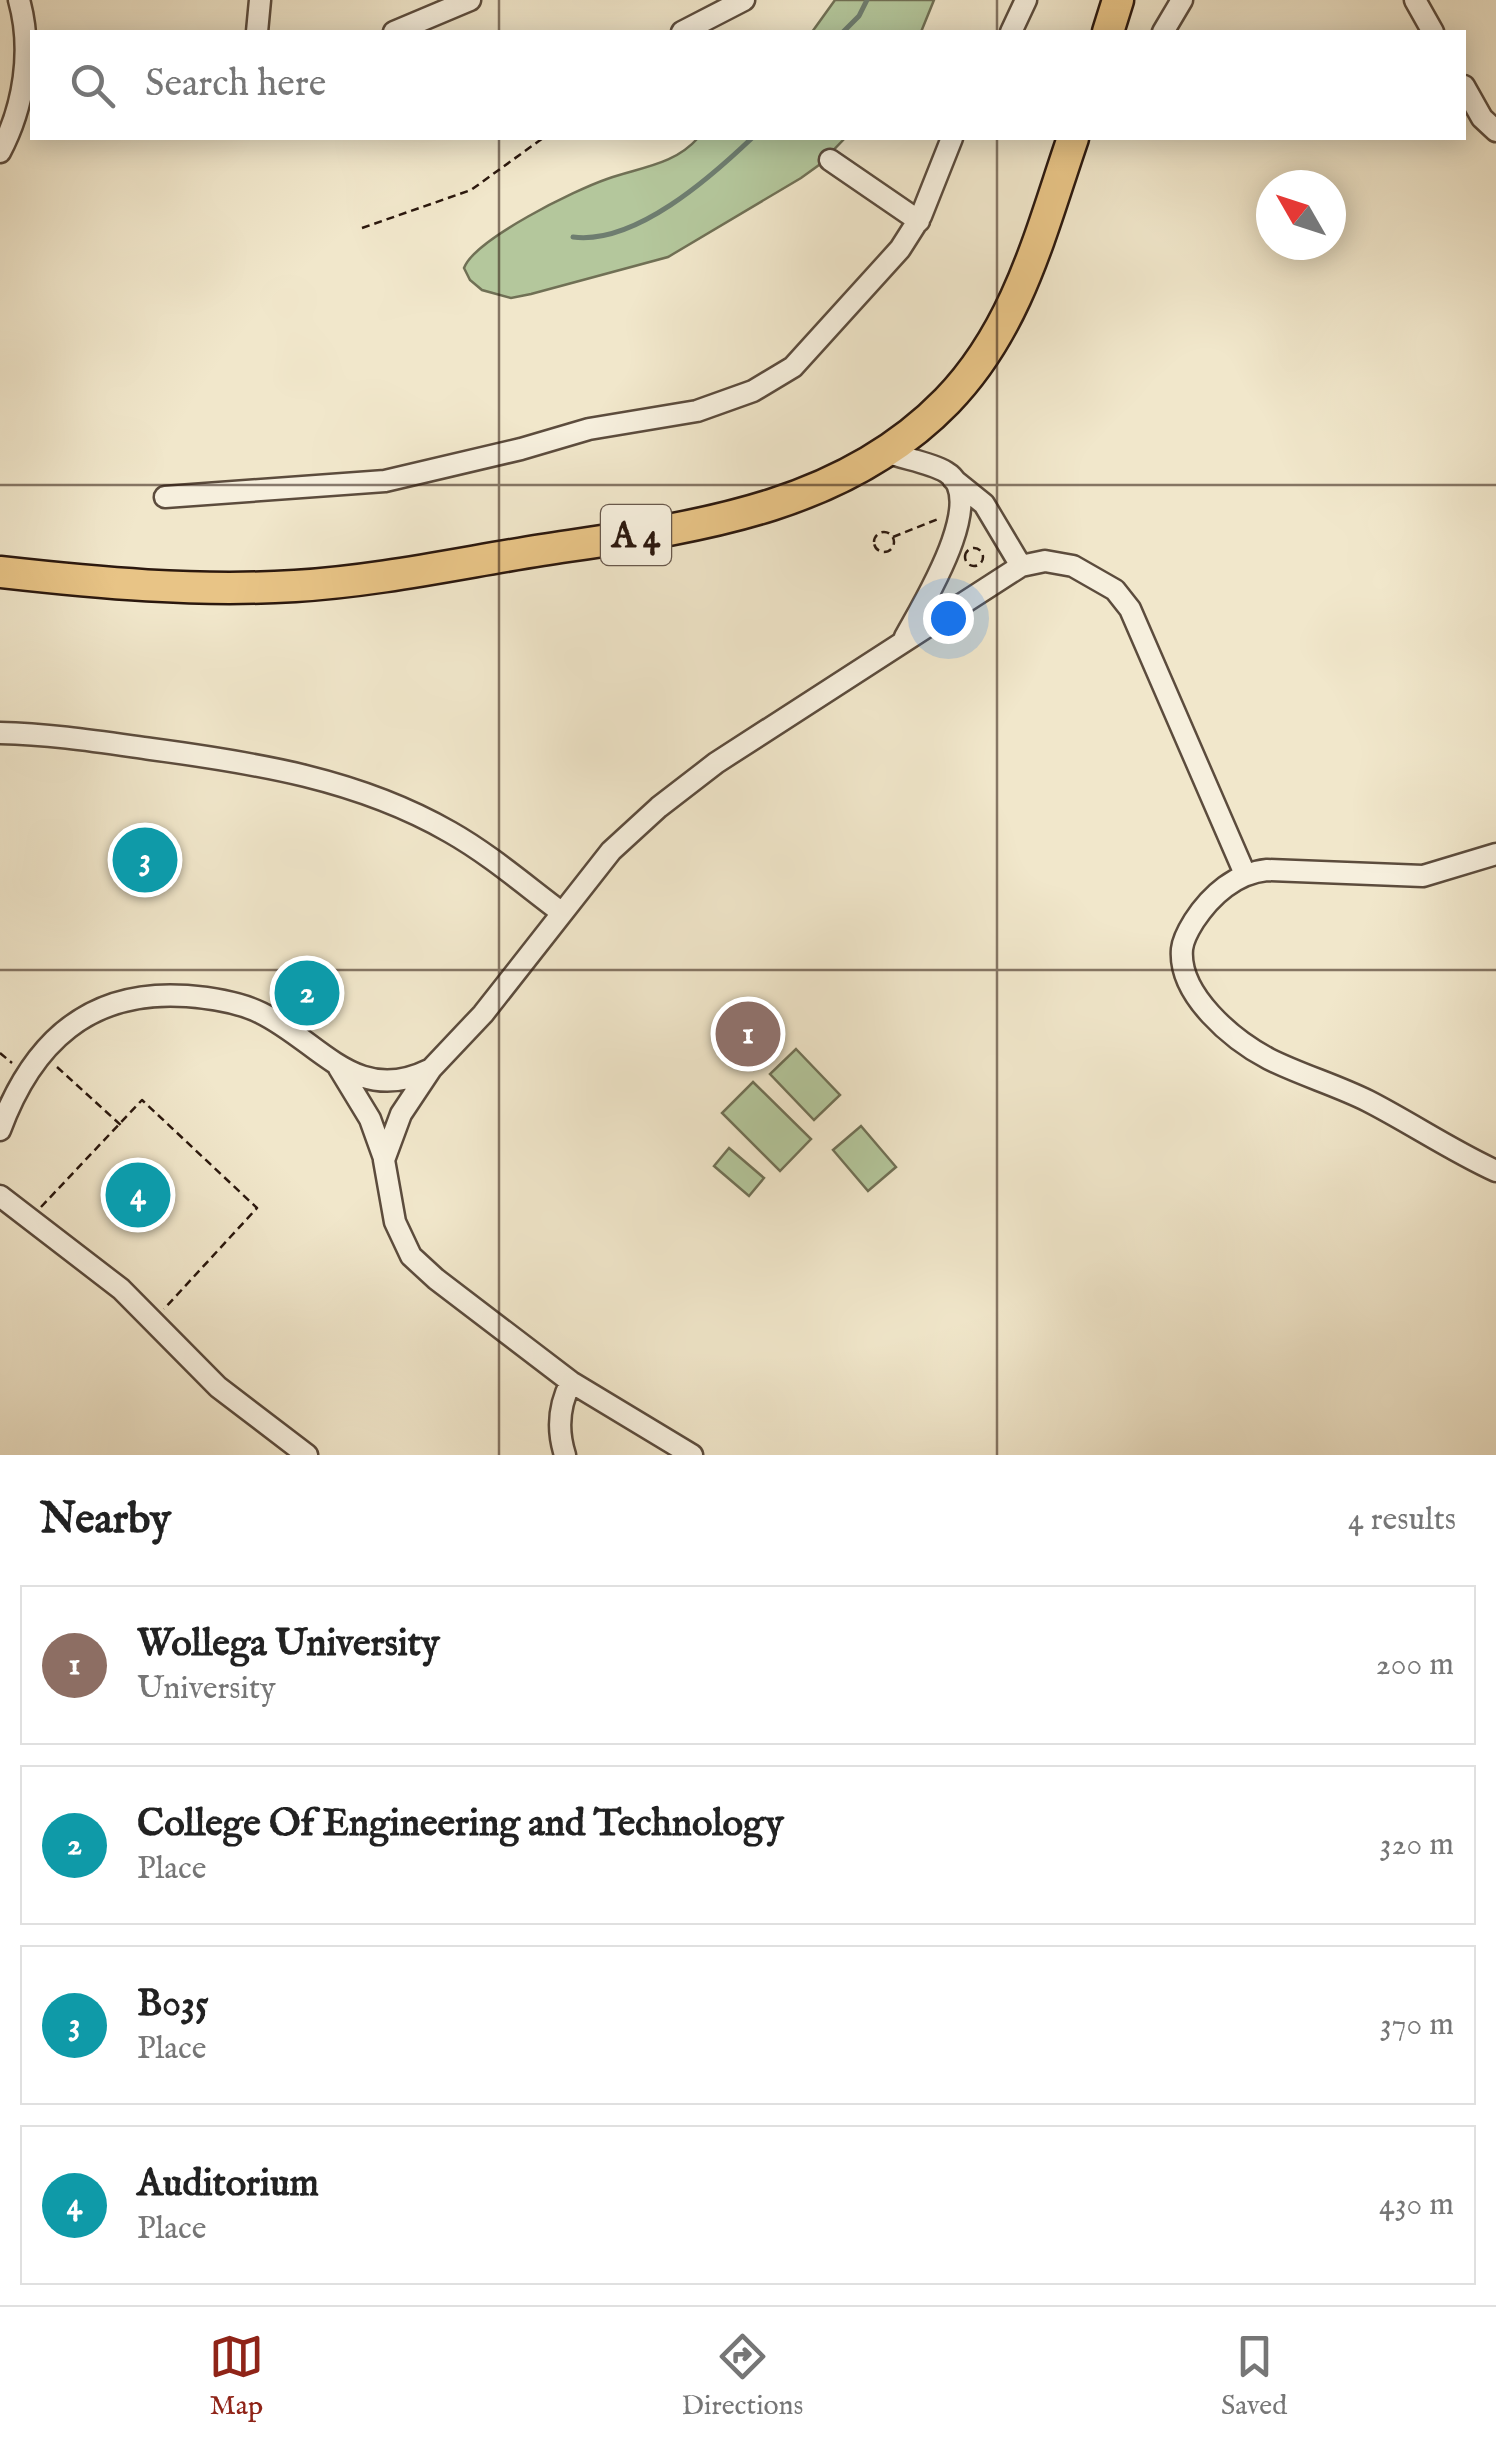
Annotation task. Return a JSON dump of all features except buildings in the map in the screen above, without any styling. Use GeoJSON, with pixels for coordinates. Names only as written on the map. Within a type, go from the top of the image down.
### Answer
{"type":"FeatureCollection","features":[{"type":"Feature","properties":{"kind":"highway"},"geometry":{"type":"LineString","coordinates":[[1109,30],[1118,0]]}},
{"type":"Feature","properties":{"kind":"highway","name":"A 4"},"geometry":{"type":"LineString","coordinates":[[0,572],[188,588],[296,586],[357,580],[653,533],[744,514],[814,491],[886,452],[922,424],[957,390],[1003,328],[1022,286],[1072,140]]}},
{"type":"Feature","properties":{"kind":"street"},"geometry":{"type":"LineString","coordinates":[[0,152],[21,94],[26,40],[20,0]]}},
{"type":"Feature","properties":{"kind":"street"},"geometry":{"type":"LineString","coordinates":[[257,30],[260,0]]}},
{"type":"Feature","properties":{"kind":"street"},"geometry":{"type":"LineString","coordinates":[[399,30],[470,0]]}},
{"type":"Feature","properties":{"kind":"street"},"geometry":{"type":"LineString","coordinates":[[686,30],[744,0]]}},
{"type":"Feature","properties":{"kind":"street"},"geometry":{"type":"LineString","coordinates":[[1012,30],[1026,0]]}},
{"type":"Feature","properties":{"kind":"street"},"geometry":{"type":"LineString","coordinates":[[1164,30],[1182,0]]}},
{"type":"Feature","properties":{"kind":"street"},"geometry":{"type":"LineString","coordinates":[[1414,0],[1432,30]]}},
{"type":"Feature","properties":{"kind":"street"},"geometry":{"type":"LineString","coordinates":[[1466,90],[1482,118],[1496,130]]}},
{"type":"Feature","properties":{"kind":"street"},"geometry":{"type":"LineString","coordinates":[[165,497],[385,481],[521,450],[589,429],[684,414],[737,398],[793,368],[900,248],[918,221],[951,140]]}},
{"type":"Feature","properties":{"kind":"street"},"geometry":{"type":"LineString","coordinates":[[830,160],[918,221]]}},
{"type":"Feature","properties":{"kind":"street"},"geometry":{"type":"LineString","coordinates":[[886,452],[946,472],[984,504],[1021,566]]}},
{"type":"Feature","properties":{"kind":"street"},"geometry":{"type":"LineString","coordinates":[[904,639],[950,550],[960,511],[960,495],[954,480]]}},
{"type":"Feature","properties":{"kind":"street"},"geometry":{"type":"LineString","coordinates":[[384,1160],[401,1114],[431,1069],[470,1029],[611,850],[716,763],[1021,566],[1044,561],[1073,566],[1099,579],[1123,598],[1137,619],[1245,874]]}},
{"type":"Feature","properties":{"kind":"street"},"geometry":{"type":"LineString","coordinates":[[0,733],[45,735],[239,761],[290,770],[342,786],[395,804],[452,833],[561,912]]}},
{"type":"Feature","properties":{"kind":"street"},"geometry":{"type":"LineString","coordinates":[[1496,854],[1423,876],[1267,870],[1245,874],[1208,902],[1182,949],[1185,967],[1204,1005],[1235,1035],[1270,1060],[1369,1102],[1496,1171]]}},
{"type":"Feature","properties":{"kind":"street"},"geometry":{"type":"LineString","coordinates":[[0,1130],[18,1086],[42,1052],[70,1026],[97,1010],[140,997],[209,998],[259,1012],[354,1075],[386,1082],[408,1080],[431,1069]]}},
{"type":"Feature","properties":{"kind":"street"},"geometry":{"type":"LineString","coordinates":[[338,1066],[370,1119],[384,1160],[394,1222],[412,1256],[436,1279],[571,1382],[692,1455]]}},
{"type":"Feature","properties":{"kind":"street"},"geometry":{"type":"LineString","coordinates":[[0,1196],[121,1289],[218,1387],[308,1455]]}},
{"type":"Feature","properties":{"kind":"street"},"geometry":{"type":"LineString","coordinates":[[565,1455],[560,1424],[571,1382]]}},
{"type":"Feature","properties":{"kind":"path"},"geometry":{"type":"LineString","coordinates":[[362,228],[471,190],[541,140]]}},
{"type":"Feature","properties":{"kind":"path"},"geometry":{"type":"LineString","coordinates":[[893,537],[894,546],[887,552],[874,547],[874,538],[881,532],[893,537],[960,511]]}},
{"type":"Feature","properties":{"kind":"path"},"geometry":{"type":"LineString","coordinates":[[42,1052],[124,1128]]}},
{"type":"Feature","properties":{"kind":"path"},"geometry":{"type":"LineString","coordinates":[[30,1219],[142,1100],[257,1208],[155,1320]]}},
{"type":"Feature","properties":{"kind":"green space"},"geometry":{"type":"Polygon","coordinates":[[[835,0],[934,0],[922,30],[813,30],[835,0]]]}},
{"type":"Feature","properties":{"kind":"green space"},"geometry":{"type":"Polygon","coordinates":[[[696,140],[843,140],[801,178],[668,257],[511,298],[482,290],[470,280],[464,268],[472,256],[506,230],[592,185],[668,160],[696,140]]]}},
{"type":"Feature","properties":{"kind":"green space"},"geometry":{"type":"Polygon","coordinates":[[[796,1049],[840,1095],[814,1120],[770,1074],[796,1049]]]}},
{"type":"Feature","properties":{"kind":"green space"},"geometry":{"type":"Polygon","coordinates":[[[753,1082],[811,1139],[780,1171],[722,1113],[753,1082]]]}},
{"type":"Feature","properties":{"kind":"green space"},"geometry":{"type":"Polygon","coordinates":[[[861,1126],[896,1167],[868,1191],[833,1150],[861,1126]]]}},
{"type":"Feature","properties":{"kind":"green space"},"geometry":{"type":"Polygon","coordinates":[[[729,1148],[764,1178],[749,1196],[714,1166],[729,1148]]]}},
{"type":"Feature","properties":{"kind":"waterway"},"geometry":{"type":"LineString","coordinates":[[845,30],[859,16],[867,0]]}},
{"type":"Feature","properties":{"kind":"waterway"},"geometry":{"type":"LineString","coordinates":[[573,237],[597,237],[646,219],[694,189],[750,140]]}},
{"type":"Feature","properties":{"kind":"place","name":"B035"},"geometry":{"type":"Point","coordinates":[145,860]}},
{"type":"Feature","properties":{"kind":"place","name":"College Of Engineering and Technology"},"geometry":{"type":"Point","coordinates":[307,993]}},
{"type":"Feature","properties":{"kind":"place","name":"Wollega University"},"geometry":{"type":"Point","coordinates":[748,1034]}},
{"type":"Feature","properties":{"kind":"place","name":"Auditorium"},"geometry":{"type":"Point","coordinates":[138,1195]}}]}
